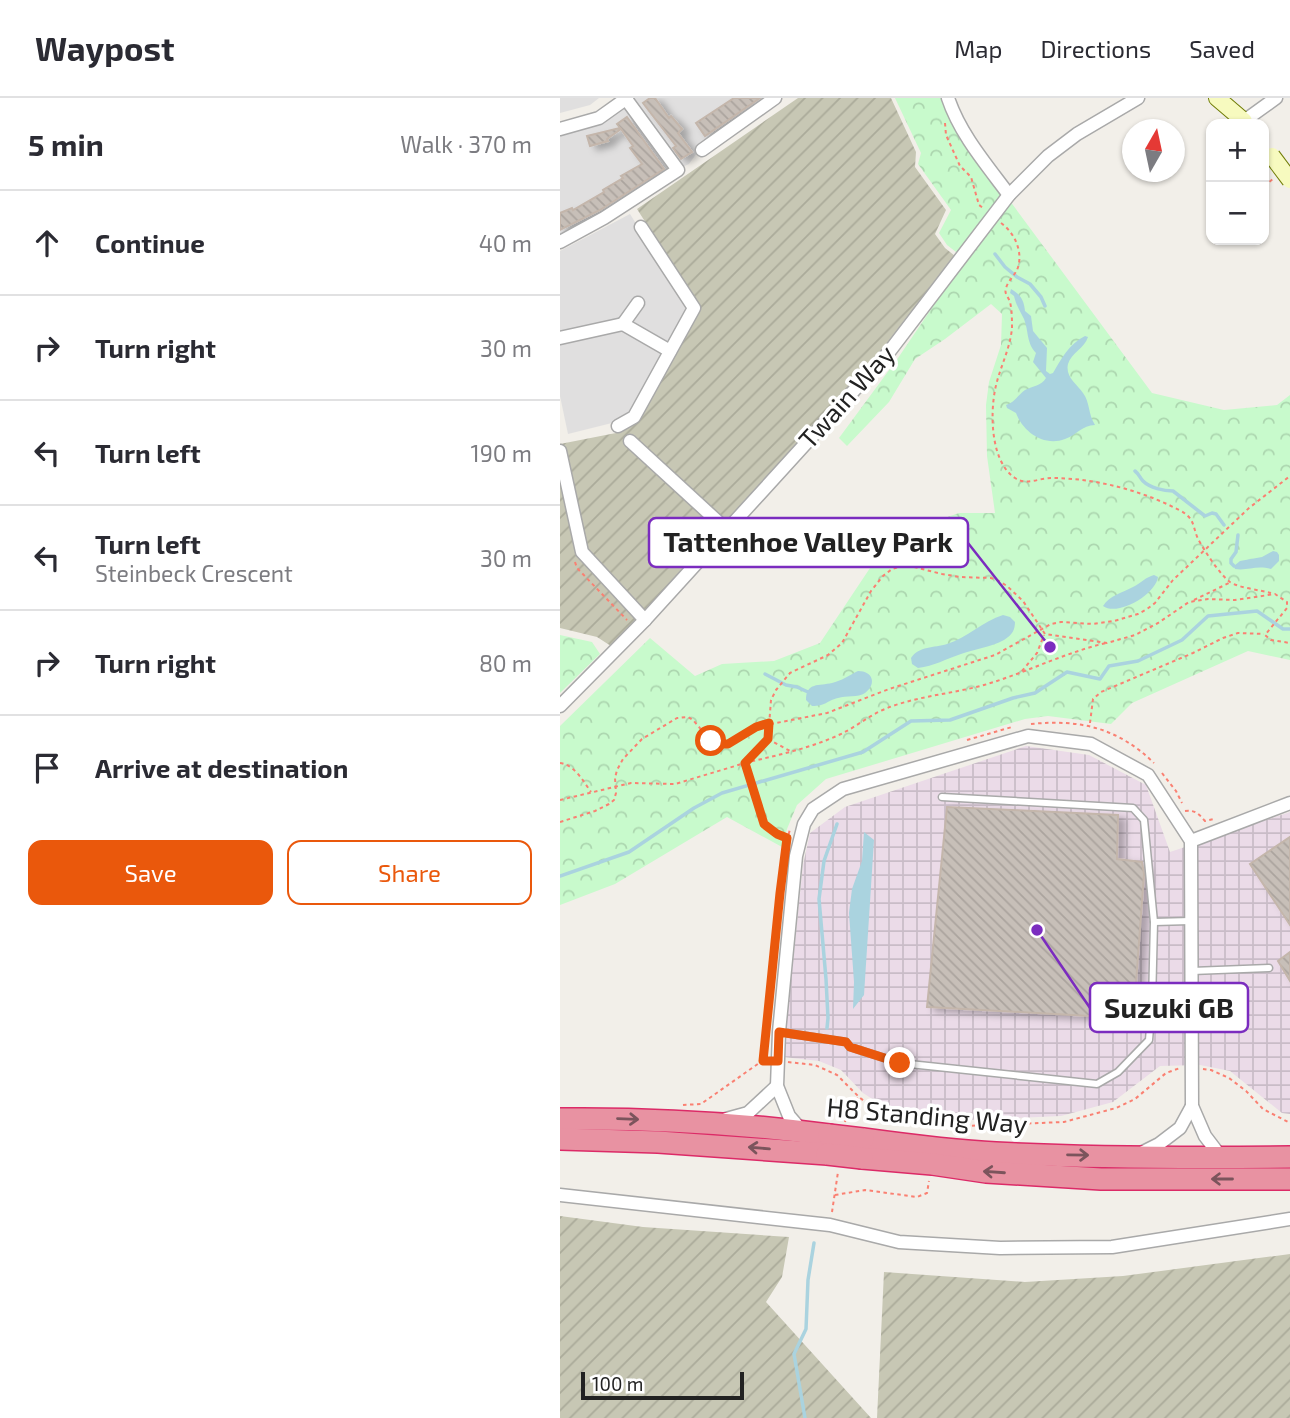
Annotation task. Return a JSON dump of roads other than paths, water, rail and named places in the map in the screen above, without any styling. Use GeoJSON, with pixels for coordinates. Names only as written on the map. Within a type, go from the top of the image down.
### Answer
{"type":"FeatureCollection","features":[{"type":"Feature","properties":{"kind":"highway","name":"H8 Standing Way"},"geometry":{"type":"LineString","coordinates":[[560,1119],[606,1118],[712,1123],[803,1132],[828,1145]]}},
{"type":"Feature","properties":{"kind":"highway","name":"H8 Standing Way"},"geometry":{"type":"LineString","coordinates":[[560,1139],[862,1148],[925,1147],[995,1153],[1134,1157],[1290,1157]]}},
{"type":"Feature","properties":{"kind":"highway","name":"H8 Standing Way"},"geometry":{"type":"LineString","coordinates":[[862,1148],[932,1164],[986,1172],[1101,1179],[1290,1179]]}},
{"type":"Feature","properties":{"kind":"street"},"geometry":{"type":"LineString","coordinates":[[560,129],[599,118],[626,98],[678,170],[604,218],[560,242]]}},
{"type":"Feature","properties":{"kind":"street"},"geometry":{"type":"LineString","coordinates":[[702,150],[775,98]]}},
{"type":"Feature","properties":{"kind":"street"},"geometry":{"type":"LineString","coordinates":[[948,98],[973,146],[1009,195]]}},
{"type":"Feature","properties":{"kind":"street","name":"Twain Way"},"geometry":{"type":"LineString","coordinates":[[560,706],[645,621],[889,352],[1009,195],[1048,156],[1077,134],[1138,98]]}},
{"type":"Feature","properties":{"kind":"street"},"geometry":{"type":"LineString","coordinates":[[1217,98],[1241,119]]}},
{"type":"Feature","properties":{"kind":"street"},"geometry":{"type":"LineString","coordinates":[[1228,98],[1243,119]]}},
{"type":"Feature","properties":{"kind":"street"},"geometry":{"type":"LineString","coordinates":[[1251,119],[1276,98]]}},
{"type":"Feature","properties":{"kind":"street"},"geometry":{"type":"LineString","coordinates":[[1269,152],[1290,180]]}},
{"type":"Feature","properties":{"kind":"street"},"geometry":{"type":"LineString","coordinates":[[618,426],[634,417],[694,307],[642,227]]}},
{"type":"Feature","properties":{"kind":"street"},"geometry":{"type":"LineString","coordinates":[[560,338],[623,324],[638,303]]}},
{"type":"Feature","properties":{"kind":"street"},"geometry":{"type":"LineString","coordinates":[[623,324],[670,351]]}},
{"type":"Feature","properties":{"kind":"street"},"geometry":{"type":"LineString","coordinates":[[629,441],[727,530]]}},
{"type":"Feature","properties":{"kind":"street"},"geometry":{"type":"LineString","coordinates":[[560,451],[582,552],[645,621]]}},
{"type":"Feature","properties":{"kind":"street"},"geometry":{"type":"LineString","coordinates":[[803,1132],[789,1116],[777,1086],[779,1032],[796,856],[804,824],[813,809],[843,789],[1028,736],[1091,744],[1148,775],[1191,841],[1192,1106],[1205,1136],[1221,1157]]}},
{"type":"Feature","properties":{"kind":"street"},"geometry":{"type":"LineString","coordinates":[[1191,841],[1290,803]]}},
{"type":"Feature","properties":{"kind":"street"},"geometry":{"type":"LineString","coordinates":[[712,1123],[748,1113],[777,1086]]}},
{"type":"Feature","properties":{"kind":"street"},"geometry":{"type":"LineString","coordinates":[[1134,1157],[1180,1128],[1192,1106]]}},
{"type":"Feature","properties":{"kind":"street"},"geometry":{"type":"LineString","coordinates":[[560,1195],[830,1225],[899,1242],[1000,1248],[1112,1247],[1290,1219]]}},
{"type":"Feature","properties":{"kind":"lane"},"geometry":{"type":"LineString","coordinates":[[779,1032],[846,1042],[850,1047],[900,1063],[1097,1084],[1118,1072],[1149,1040],[1154,922],[1144,820],[1133,808],[942,797]]}},
{"type":"Feature","properties":{"kind":"lane"},"geometry":{"type":"LineString","coordinates":[[1154,922],[1191,922]]}},
{"type":"Feature","properties":{"kind":"lane"},"geometry":{"type":"LineString","coordinates":[[1191,971],[1269,968]]}},
{"type":"Feature","properties":{"kind":"water"},"geometry":{"type":"Polygon","coordinates":[[[1011,289],[1021,298],[1025,311],[1031,316],[1033,331],[1047,348],[1046,371],[1050,374],[1074,343],[1085,336],[1088,337],[1070,360],[1068,369],[1070,377],[1085,397],[1095,425],[1065,439],[1049,441],[1029,432],[1016,413],[1007,408],[1006,405],[1025,390],[1046,378],[1033,362],[1036,353],[1029,341],[1024,319],[1010,293],[1011,289]]]}},
{"type":"Feature","properties":{"kind":"water"},"geometry":{"type":"Polygon","coordinates":[[[1273,551],[1279,555],[1279,561],[1271,569],[1235,569],[1234,566],[1240,561],[1262,557],[1273,551]]]}},
{"type":"Feature","properties":{"kind":"water"},"geometry":{"type":"Polygon","coordinates":[[[1154,575],[1158,577],[1156,584],[1144,597],[1118,608],[1103,606],[1113,597],[1154,575]]]}},
{"type":"Feature","properties":{"kind":"water"},"geometry":{"type":"Polygon","coordinates":[[[1003,615],[1015,622],[1012,632],[1004,640],[929,666],[918,668],[912,664],[911,658],[918,651],[954,641],[1003,615]]]}},
{"type":"Feature","properties":{"kind":"water"},"geometry":{"type":"Polygon","coordinates":[[[858,671],[867,673],[872,679],[871,686],[865,693],[841,697],[817,706],[812,706],[806,700],[811,688],[835,682],[858,671]]]}},
{"type":"Feature","properties":{"kind":"water"},"geometry":{"type":"Polygon","coordinates":[[[864,832],[874,840],[864,995],[853,1009],[854,982],[849,913],[852,889],[862,861],[864,832]]]}},
{"type":"Feature","properties":{"kind":"waterway"},"geometry":{"type":"LineString","coordinates":[[995,254],[1005,267],[1030,284],[1045,306]]}},
{"type":"Feature","properties":{"kind":"waterway"},"geometry":{"type":"LineString","coordinates":[[1135,471],[1146,483],[1157,489],[1173,491],[1205,516],[1216,514],[1224,525]]}},
{"type":"Feature","properties":{"kind":"waterway"},"geometry":{"type":"LineString","coordinates":[[1234,566],[1231,559],[1236,552],[1238,535]]}},
{"type":"Feature","properties":{"kind":"waterway"},"geometry":{"type":"LineString","coordinates":[[560,876],[629,852],[694,808],[722,793],[863,752],[911,721],[950,720],[1035,693],[1067,672],[1100,679],[1109,666],[1138,661],[1182,640],[1208,616],[1257,611],[1283,629],[1290,629]]}},
{"type":"Feature","properties":{"kind":"waterway"},"geometry":{"type":"LineString","coordinates":[[765,674],[808,692]]}},
{"type":"Feature","properties":{"kind":"waterway"},"geometry":{"type":"LineString","coordinates":[[827,1028],[819,899],[824,861],[837,824]]}},
{"type":"Feature","properties":{"kind":"waterway"},"geometry":{"type":"LineString","coordinates":[[805,1418],[794,1354],[806,1329],[808,1280],[814,1243]]}},
{"type":"Feature","properties":{"kind":"place","name":"Tattenhoe Valley Park"},"geometry":{"type":"Point","coordinates":[1050,647]}},
{"type":"Feature","properties":{"kind":"place","name":"Suzuki GB"},"geometry":{"type":"Point","coordinates":[1037,930]}}]}
